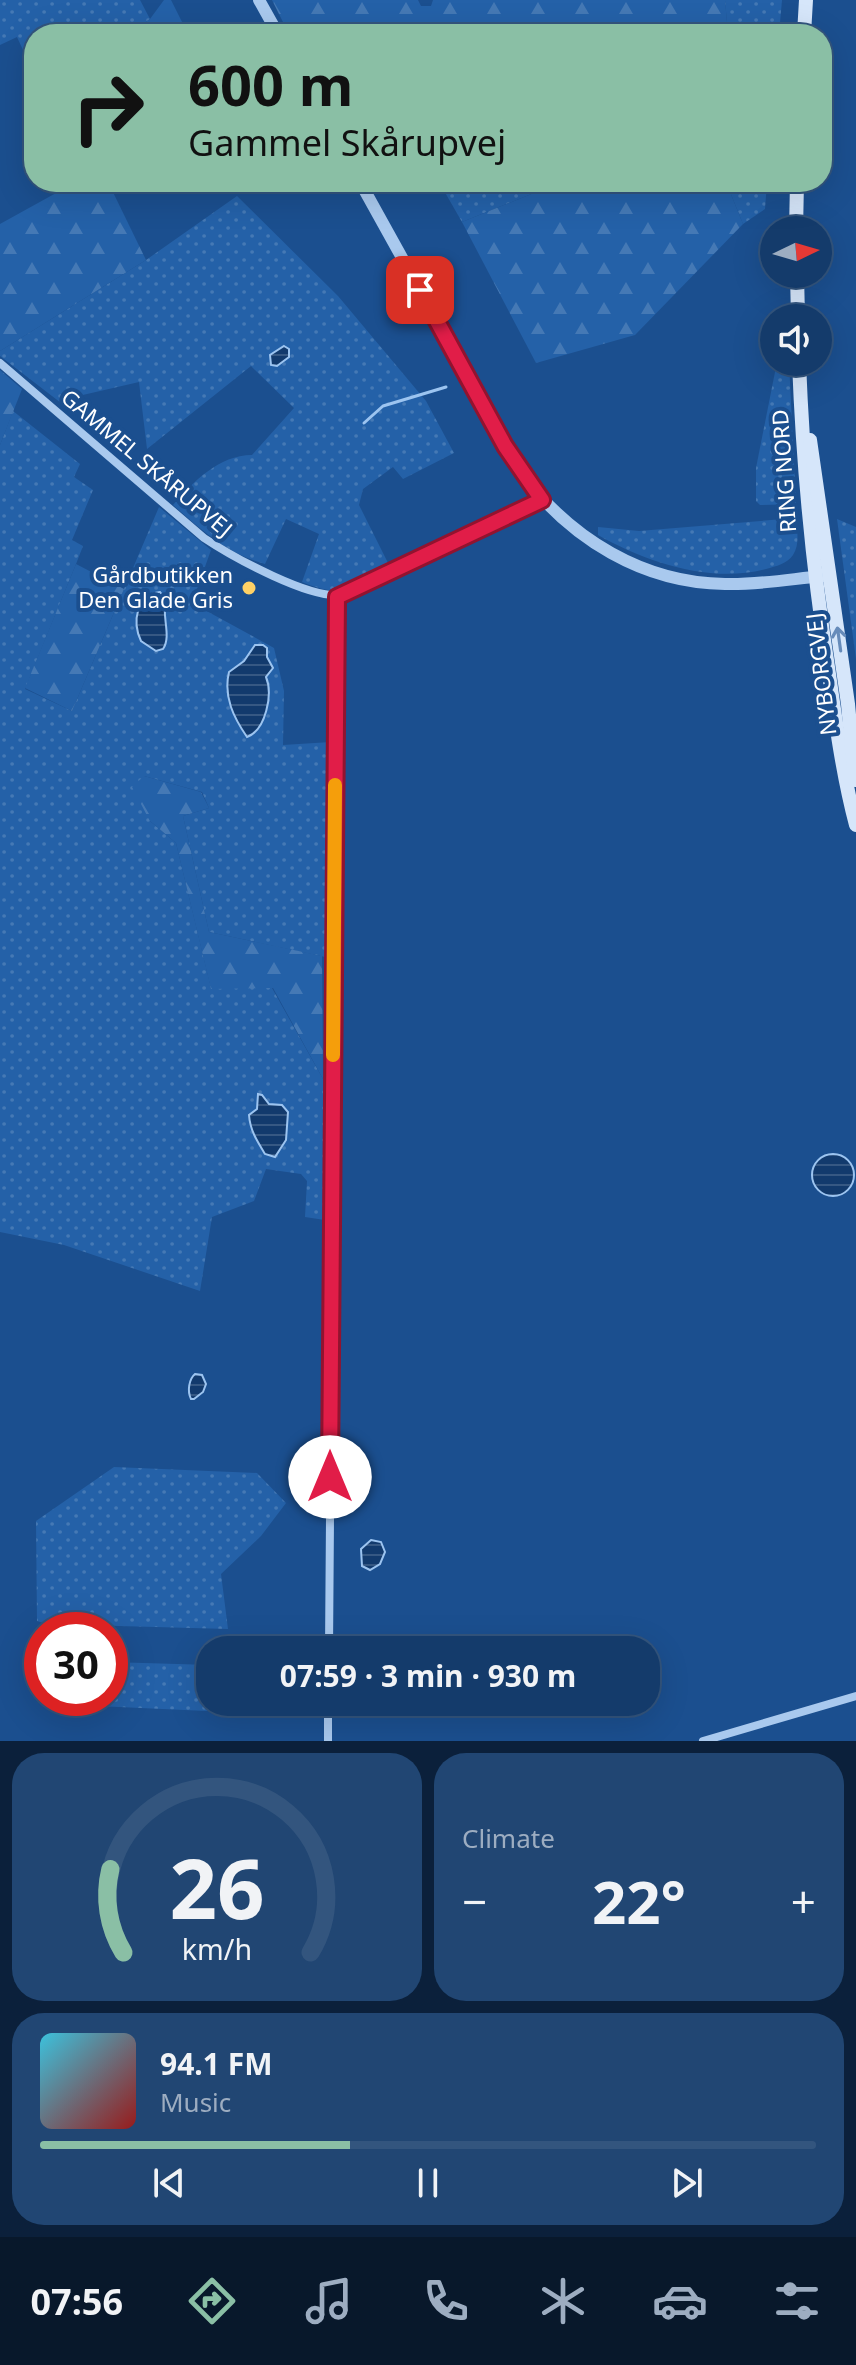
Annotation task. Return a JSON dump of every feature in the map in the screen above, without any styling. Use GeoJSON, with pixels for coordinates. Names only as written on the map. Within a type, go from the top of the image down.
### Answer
{"type":"FeatureCollection","features":[{"type":"Feature","properties":{"kind":"main road"},"geometry":{"type":"LineString","coordinates":[[805,24],[806,0]]}},
{"type":"Feature","properties":{"kind":"main road"},"geometry":{"type":"LineString","coordinates":[[796,216],[797,192]]}},
{"type":"Feature","properties":{"kind":"main road","name":"RING NORD"},"geometry":{"type":"LineString","coordinates":[[800,376],[814,577]]}},
{"type":"Feature","properties":{"kind":"main road","name":"RING NORD"},"geometry":{"type":"LineString","coordinates":[[801,376],[831,575]]}},
{"type":"Feature","properties":{"kind":"main road","name":"NYBORGVEJ"},"geometry":{"type":"LineString","coordinates":[[831,575],[856,784]]}},
{"type":"Feature","properties":{"kind":"main road","name":"NYBORGVEJ"},"geometry":{"type":"LineString","coordinates":[[814,577],[835,719],[856,825]]}},
{"type":"Feature","properties":{"kind":"street"},"geometry":{"type":"LineString","coordinates":[[259,0],[272,24]]}},
{"type":"Feature","properties":{"kind":"street"},"geometry":{"type":"LineString","coordinates":[[365,192],[505,446],[542,500],[587,539],[612,555],[667,576],[725,584],[831,575]]}},
{"type":"Feature","properties":{"kind":"street","name":"GAMMEL SKÅRUPVEJ"},"geometry":{"type":"LineString","coordinates":[[0,363],[204,538],[236,558],[321,595],[337,597]]}},
{"type":"Feature","properties":{"kind":"street"},"geometry":{"type":"LineString","coordinates":[[329,1636],[337,597],[542,500]]}},
{"type":"Feature","properties":{"kind":"street"},"geometry":{"type":"LineString","coordinates":[[703,1741],[856,1696]]}},
{"type":"Feature","properties":{"kind":"street"},"geometry":{"type":"LineString","coordinates":[[328,1716],[328,1741]]}},
{"type":"Feature","properties":{"kind":"green space"},"geometry":{"type":"Polygon","coordinates":[[[0,0],[140,0],[150,19],[143,24],[24,24],[24,52],[17,37],[0,45],[0,0]]]}},
{"type":"Feature","properties":{"kind":"green space"},"geometry":{"type":"Polygon","coordinates":[[[164,0],[171,0],[183,24],[143,24],[164,0]]]}},
{"type":"Feature","properties":{"kind":"green space"},"geometry":{"type":"Polygon","coordinates":[[[272,0],[418,0],[421,6],[431,6],[433,0],[725,0],[727,24],[284,24],[272,0]]]}},
{"type":"Feature","properties":{"kind":"green space"},"geometry":{"type":"Polygon","coordinates":[[[725,0],[782,0],[780,24],[727,24],[725,0]]]}},
{"type":"Feature","properties":{"kind":"green space"},"geometry":{"type":"Polygon","coordinates":[[[58,192],[113,192],[146,260],[0,351],[0,224],[58,192]]]}},
{"type":"Feature","properties":{"kind":"green space"},"geometry":{"type":"Polygon","coordinates":[[[445,192],[536,192],[462,222],[445,192]]]}},
{"type":"Feature","properties":{"kind":"green space"},"geometry":{"type":"Polygon","coordinates":[[[536,192],[730,192],[743,224],[635,335],[536,363],[462,222],[536,192]]]}},
{"type":"Feature","properties":{"kind":"green space"},"geometry":{"type":"Polygon","coordinates":[[[730,192],[766,192],[765,209],[743,224],[730,192]]]}},
{"type":"Feature","properties":{"kind":"green space"},"geometry":{"type":"Polygon","coordinates":[[[237,196],[338,296],[426,401],[454,453],[403,479],[393,467],[363,489],[359,505],[390,567],[348,589],[329,590],[302,582],[319,534],[286,519],[265,564],[227,548],[173,505],[208,471],[240,456],[252,455],[294,408],[251,366],[147,449],[139,382],[74,397],[65,406],[0,356],[0,351],[146,260],[237,196]]]}},
{"type":"Feature","properties":{"kind":"green space"},"geometry":{"type":"Polygon","coordinates":[[[0,370],[22,389],[0,445],[0,370]]]}},
{"type":"Feature","properties":{"kind":"green space"},"geometry":{"type":"Polygon","coordinates":[[[774,376],[790,376],[796,504],[760,505],[756,501],[756,468],[774,376]]]}},
{"type":"Feature","properties":{"kind":"green space"},"geometry":{"type":"Polygon","coordinates":[[[13,411],[80,464],[74,477],[93,490],[72,540],[83,546],[25,689],[72,711],[159,507],[211,550],[192,603],[274,648],[284,691],[283,745],[331,742],[330,958],[209,932],[183,816],[209,808],[202,792],[144,776],[150,821],[176,843],[211,988],[272,988],[323,1079],[325,1220],[305,1217],[307,1181],[301,1174],[266,1169],[254,1201],[212,1217],[200,1291],[64,1245],[0,1232],[0,445],[13,411]]]}},
{"type":"Feature","properties":{"kind":"green space"},"geometry":{"type":"Polygon","coordinates":[[[796,518],[797,542],[791,558],[777,566],[745,573],[723,574],[679,568],[637,554],[598,535],[598,527],[639,531],[796,518]]]}},
{"type":"Feature","properties":{"kind":"green space"},"geometry":{"type":"Polygon","coordinates":[[[837,519],[856,527],[856,659],[837,519]]]}},
{"type":"Feature","properties":{"kind":"green space"},"geometry":{"type":"Polygon","coordinates":[[[76,564],[124,589],[72,711],[25,688],[76,564]]]}},
{"type":"Feature","properties":{"kind":"green space"},"geometry":{"type":"Polygon","coordinates":[[[144,776],[201,792],[209,808],[183,816],[209,932],[322,956],[323,1079],[273,988],[211,989],[176,843],[150,821],[132,787],[144,776]]]}},
{"type":"Feature","properties":{"kind":"green space"},"geometry":{"type":"Polygon","coordinates":[[[114,1467],[257,1473],[286,1503],[261,1536],[221,1574],[228,1629],[128,1626],[128,1612],[37,1612],[36,1521],[114,1467]]]}},
{"type":"Feature","properties":{"kind":"green space"},"geometry":{"type":"Polygon","coordinates":[[[128,1663],[196,1665],[196,1711],[128,1707],[128,1663]]]}},
{"type":"Feature","properties":{"kind":"shaded area"},"geometry":{"type":"Polygon","coordinates":[[[284,346],[289,349],[289,357],[277,366],[271,365],[270,355],[284,346]]]}},
{"type":"Feature","properties":{"kind":"shaded area"},"geometry":{"type":"Polygon","coordinates":[[[160,592],[166,600],[167,638],[163,649],[156,651],[141,641],[137,618],[146,598],[160,592]]]}},
{"type":"Feature","properties":{"kind":"shaded area"},"geometry":{"type":"Polygon","coordinates":[[[255,645],[267,648],[267,657],[273,668],[266,677],[269,693],[263,719],[254,733],[247,737],[231,707],[227,690],[229,672],[244,661],[255,645]]]}},
{"type":"Feature","properties":{"kind":"shaded area"},"geometry":{"type":"Polygon","coordinates":[[[258,1094],[269,1104],[282,1105],[288,1112],[286,1140],[275,1157],[265,1154],[251,1126],[249,1115],[257,1109],[258,1094]]]}},
{"type":"Feature","properties":{"kind":"shaded area"},"geometry":{"type":"Polygon","coordinates":[[[833,1154],[848,1160],[854,1175],[848,1190],[833,1196],[818,1190],[812,1175],[818,1160],[833,1154]]]}},
{"type":"Feature","properties":{"kind":"shaded area"},"geometry":{"type":"Polygon","coordinates":[[[195,1374],[202,1375],[206,1384],[203,1392],[191,1399],[189,1385],[195,1374]]]}},
{"type":"Feature","properties":{"kind":"shaded area"},"geometry":{"type":"Polygon","coordinates":[[[371,1540],[381,1542],[385,1552],[380,1564],[370,1570],[362,1566],[361,1549],[371,1540]]]}},
{"type":"Feature","properties":{"kind":"waterway"},"geometry":{"type":"LineString","coordinates":[[364,423],[383,406],[446,387]]}},
{"type":"Feature","properties":{"kind":"slow traffic"},"geometry":{"type":"LineString","coordinates":[[333,1055],[335,785]]}},
{"type":"Feature","properties":{"kind":"place","name":"Gårdbutikken Den Glade Gris"},"geometry":{"type":"Point","coordinates":[249,588]}},
{"type":"Feature","properties":{"kind":"route"},"geometry":{"type":"LineString","coordinates":[[330,1477],[337,597],[542,500],[505,446],[420,290]]}}]}
